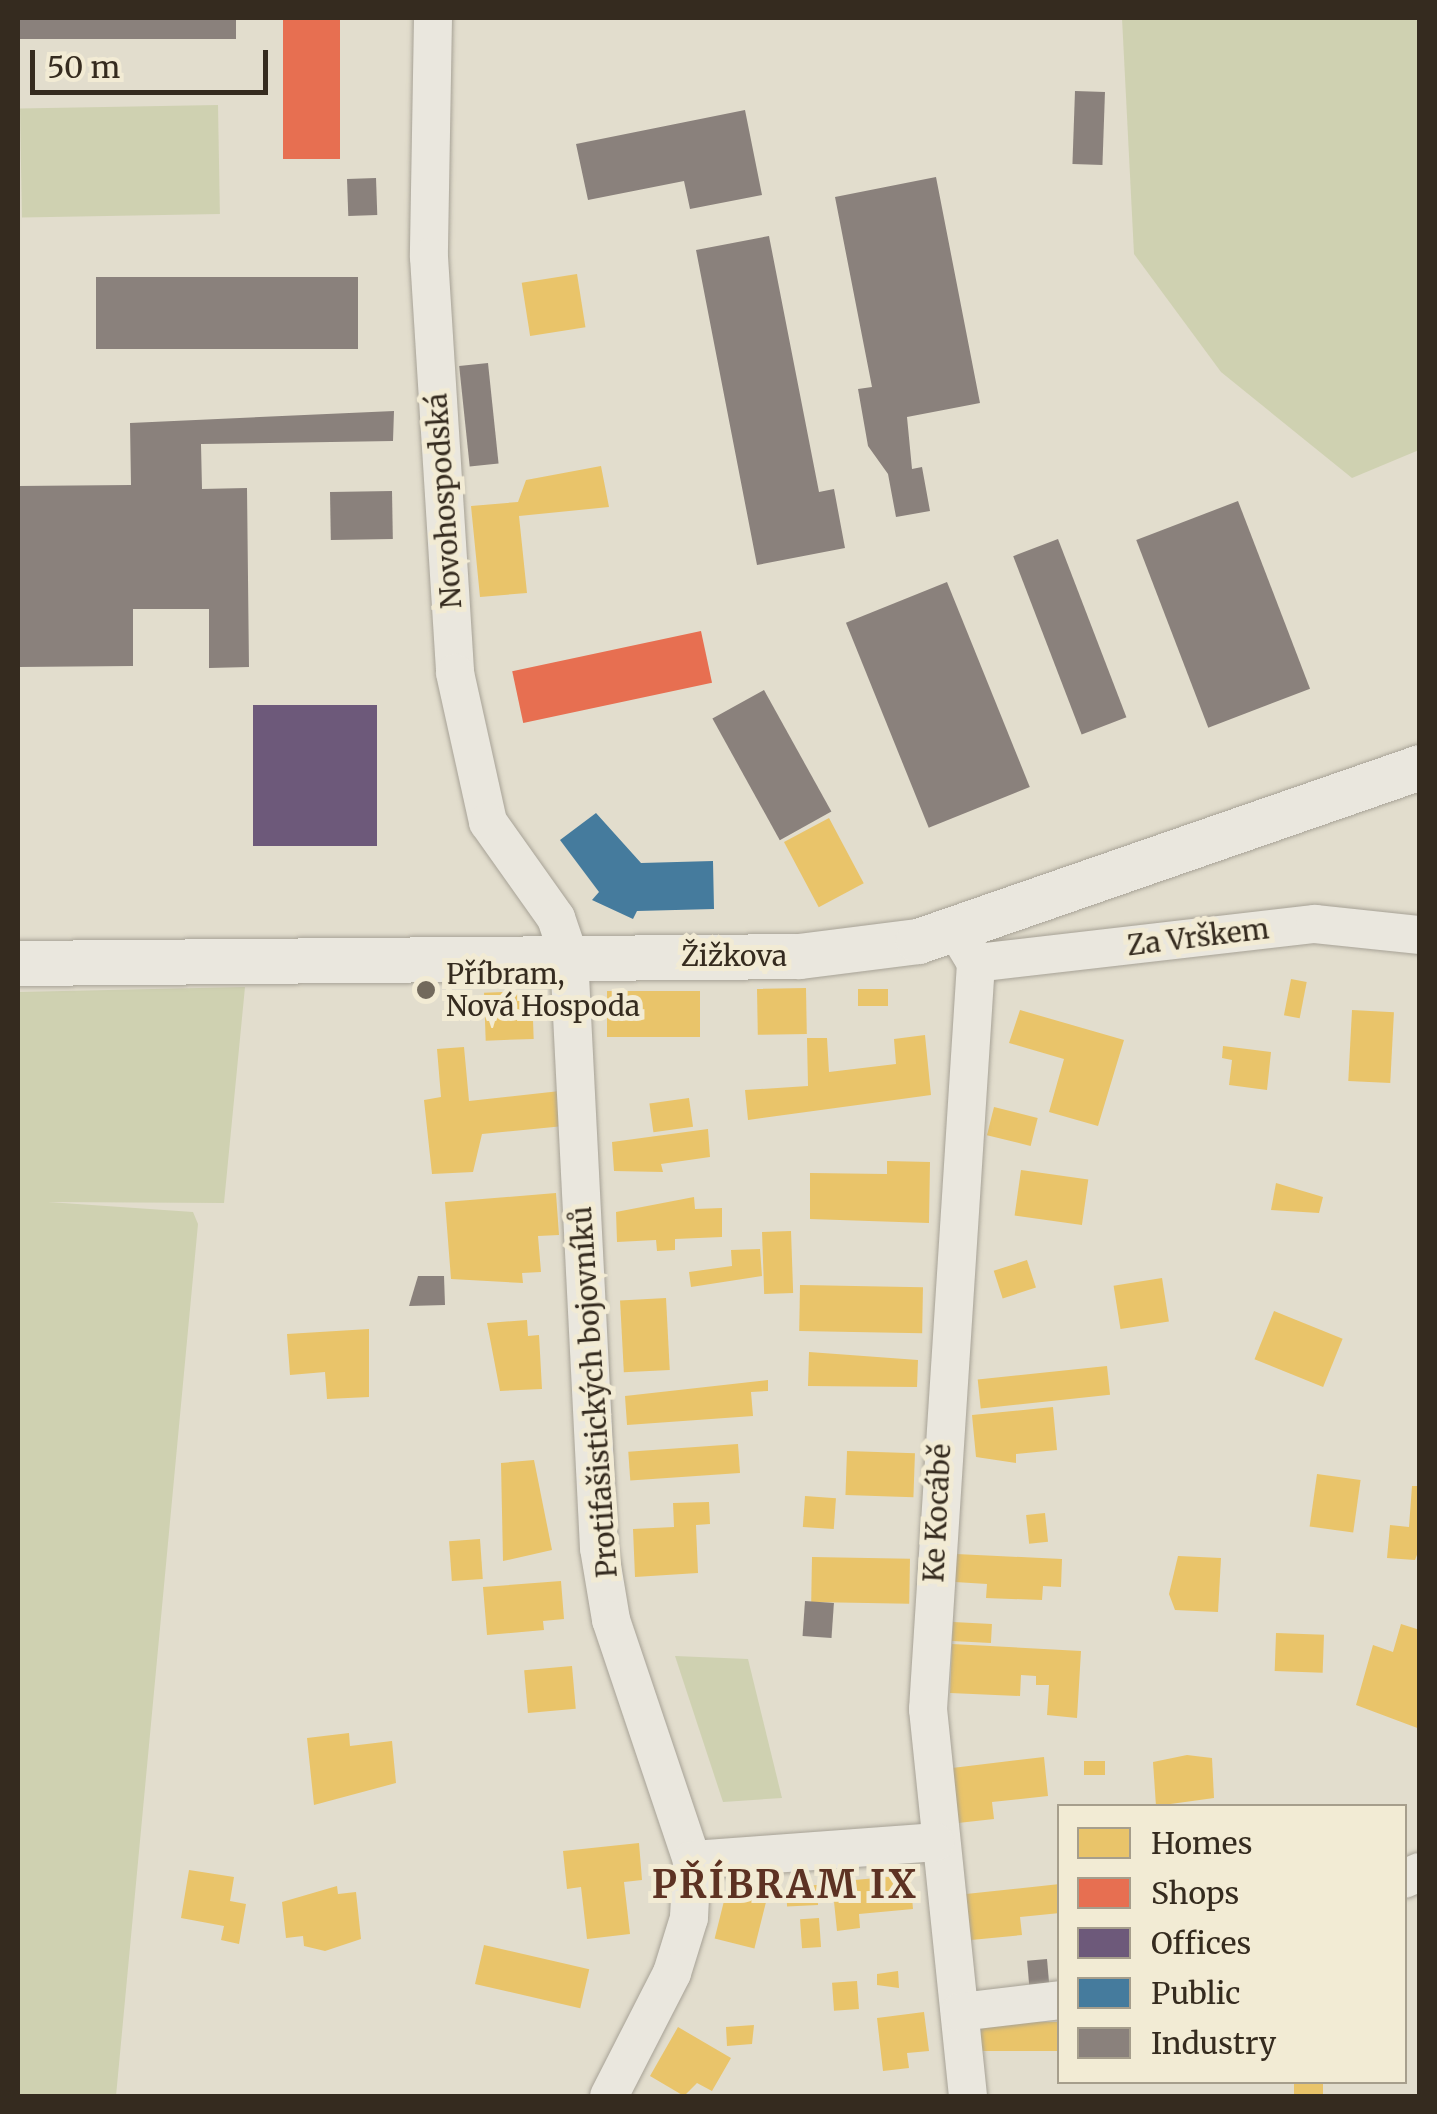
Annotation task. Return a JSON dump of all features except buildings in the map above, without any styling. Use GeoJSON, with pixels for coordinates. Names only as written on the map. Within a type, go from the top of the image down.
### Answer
{"type":"FeatureCollection","features":[{"type":"Feature","properties":{"kind":"street","name":"Novohospodská"},"geometry":{"type":"LineString","coordinates":[[433,18],[429,256],[455,673],[488,822],[556,918],[569,956]]}},
{"type":"Feature","properties":{"kind":"street","name":"Žižkova"},"geometry":{"type":"LineString","coordinates":[[18,963],[798,956],[967,948],[1420,768]]}},
{"type":"Feature","properties":{"kind":"street","name":"Za Vrškem"},"geometry":{"type":"LineString","coordinates":[[967,948],[1316,924],[1420,936]]}},
{"type":"Feature","properties":{"kind":"street","name":"Ke Kocábě"},"geometry":{"type":"LineString","coordinates":[[967,948],[928,1710],[936,1842],[968,2096]]}},
{"type":"Feature","properties":{"kind":"street","name":"Protifašistických bojovníků"},"geometry":{"type":"LineString","coordinates":[[569,956],[599,1548],[611,1620],[692,1860],[672,1973],[609,2096]]}},
{"type":"Feature","properties":{"kind":"street"},"geometry":{"type":"LineString","coordinates":[[692,1860],[936,1842]]}},
{"type":"Feature","properties":{"kind":"street"},"geometry":{"type":"LineString","coordinates":[[960,2012],[1057,2000]]}},
{"type":"Feature","properties":{"kind":"green space"},"geometry":{"type":"Polygon","coordinates":[[[1122,18],[1419,18],[1419,450],[1352,478],[1221,372],[1134,254],[1122,18]]]}},
{"type":"Feature","properties":{"kind":"green space"},"geometry":{"type":"Polygon","coordinates":[[[218,105],[220,214],[22,217],[20,108],[218,105]]]}},
{"type":"Feature","properties":{"kind":"green space"},"geometry":{"type":"Polygon","coordinates":[[[245,987],[224,1203],[48,1202],[193,1212],[198,1224],[116,2096],[18,2096],[18,992],[245,987]]]}},
{"type":"Feature","properties":{"kind":"green space"},"geometry":{"type":"Polygon","coordinates":[[[675,1656],[748,1659],[782,1798],[723,1802],[675,1656]]]}},
{"type":"Feature","properties":{"kind":"place","name":"Příbram, Nová Hospoda"},"geometry":{"type":"Point","coordinates":[426,990]}},
{"type":"Feature","properties":{"kind":"district","name":"PŘÍBRAM IX"},"geometry":{"type":"Point","coordinates":[785,1885]}}]}
